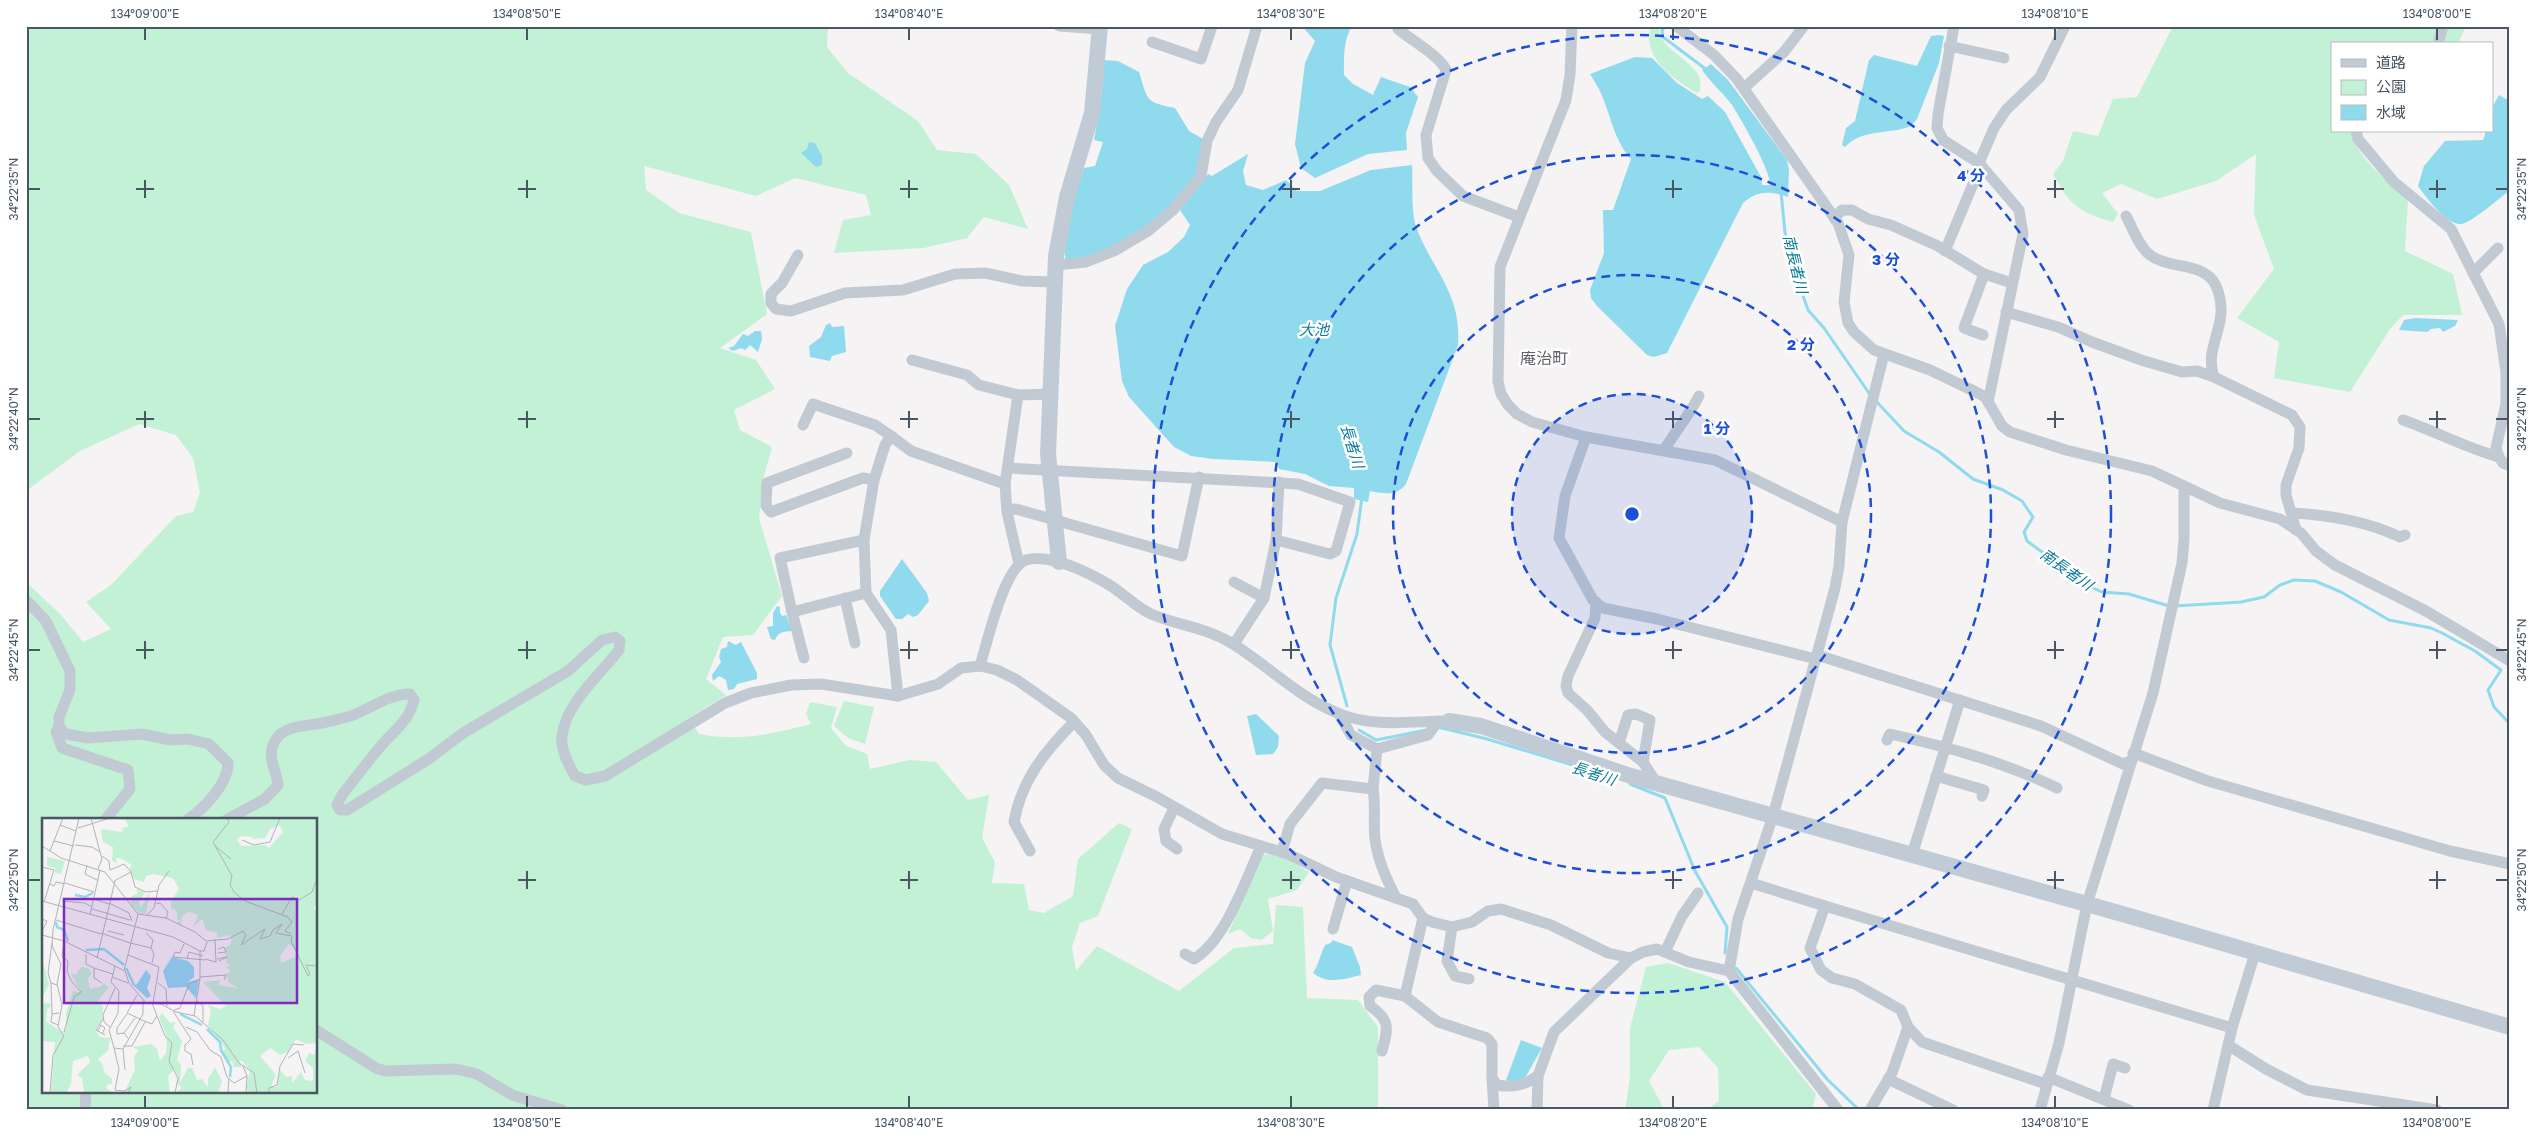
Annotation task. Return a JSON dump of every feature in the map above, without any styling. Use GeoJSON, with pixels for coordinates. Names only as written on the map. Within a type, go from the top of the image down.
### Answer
{"type":"FeatureCollection","features":[{"type":"Feature","properties":{"kind":"street"},"geometry":{"type":"LineString","coordinates":[[1059,26],[1100,27],[1092,113],[1064,212],[1056,265],[1050,394],[1049,471],[1059,562]]}},
{"type":"Feature","properties":{"kind":"street"},"geometry":{"type":"LineString","coordinates":[[1152,42],[1201,59],[1212,26]]}},
{"type":"Feature","properties":{"kind":"street"},"geometry":{"type":"LineString","coordinates":[[1056,265],[1086,262],[1114,251],[1148,231],[1173,210],[1201,176],[1207,141],[1216,122],[1238,90],[1257,26]]}},
{"type":"Feature","properties":{"kind":"street"},"geometry":{"type":"LineString","coordinates":[[1399,26],[1398,29],[1424,50],[1442,61],[1446,70],[1426,134],[1428,158],[1437,171],[1463,196],[1519,217]]}},
{"type":"Feature","properties":{"kind":"street"},"geometry":{"type":"LineString","coordinates":[[1572,26],[1570,75],[1566,100],[1500,267],[1498,381],[1501,394],[1508,406],[1517,414],[1532,422],[1586,437],[1715,460],[1842,522]]}},
{"type":"Feature","properties":{"kind":"street"},"geometry":{"type":"LineString","coordinates":[[1676,26],[1714,55],[1744,88],[1834,218],[1843,233],[1849,255],[1844,302],[1848,323],[1854,332],[1874,350],[1930,370],[1980,394],[1988,402],[2002,426],[2010,432],[2066,450],[2152,471],[2220,503],[2280,519],[2296,530],[2316,551],[2335,565],[2426,611],[2510,661]]}},
{"type":"Feature","properties":{"kind":"street"},"geometry":{"type":"LineString","coordinates":[[1744,88],[1784,52],[1804,26]]}},
{"type":"Feature","properties":{"kind":"street"},"geometry":{"type":"LineString","coordinates":[[1954,26],[1949,46],[1937,128],[1943,140],[1980,164],[2019,210],[2023,234],[1988,402]]}},
{"type":"Feature","properties":{"kind":"street"},"geometry":{"type":"LineString","coordinates":[[1945,251],[1994,128],[2006,110],[2040,77],[2065,26]]}},
{"type":"Feature","properties":{"kind":"street"},"geometry":{"type":"LineString","coordinates":[[2438,42],[2442,26]]}},
{"type":"Feature","properties":{"kind":"street"},"geometry":{"type":"LineString","coordinates":[[1949,46],[2004,58]]}},
{"type":"Feature","properties":{"kind":"street"},"geometry":{"type":"LineString","coordinates":[[2356,132],[2358,139],[2394,182],[2450,229],[2499,324],[2503,342],[2506,404],[2496,448],[2498,457],[2503,463],[2510,466]]}},
{"type":"Feature","properties":{"kind":"street"},"geometry":{"type":"LineString","coordinates":[[1834,218],[1842,210],[1852,210],[1868,219],[1891,225],[1945,251],[1984,274],[2012,283]]}},
{"type":"Feature","properties":{"kind":"street"},"geometry":{"type":"LineString","coordinates":[[2126,216],[2149,255],[2169,264],[2191,268],[2211,276],[2218,291],[2222,320],[2212,352],[2210,367],[2214,377]]}},
{"type":"Feature","properties":{"kind":"street"},"geometry":{"type":"LineString","coordinates":[[2472,273],[2498,248]]}},
{"type":"Feature","properties":{"kind":"street"},"geometry":{"type":"LineString","coordinates":[[798,255],[782,283],[772,294],[770,303],[776,309],[791,311],[845,293],[903,290],[955,274],[984,273],[1022,281],[1055,282]]}},
{"type":"Feature","properties":{"kind":"street"},"geometry":{"type":"LineString","coordinates":[[1983,335],[1964,328],[1984,274]]}},
{"type":"Feature","properties":{"kind":"street"},"geometry":{"type":"LineString","coordinates":[[2006,312],[2058,327],[2092,342],[2182,372],[2197,371],[2214,377],[2292,415],[2300,427],[2299,448],[2286,485],[2286,495],[2296,530]]}},
{"type":"Feature","properties":{"kind":"street"},"geometry":{"type":"LineString","coordinates":[[1728,971],[1738,919],[1773,816],[1835,588],[1840,558],[1842,522],[1884,354]]}},
{"type":"Feature","properties":{"kind":"street"},"geometry":{"type":"LineString","coordinates":[[912,360],[966,375],[979,384],[1018,395],[1050,394]]}},
{"type":"Feature","properties":{"kind":"street"},"geometry":{"type":"LineString","coordinates":[[1018,395],[1005,484],[1007,510],[1019,564]]}},
{"type":"Feature","properties":{"kind":"street"},"geometry":{"type":"LineString","coordinates":[[1664,450],[1676,429],[1688,417],[1699,396]]}},
{"type":"Feature","properties":{"kind":"street"},"geometry":{"type":"LineString","coordinates":[[803,425],[813,404],[875,425],[911,451],[1005,484]]}},
{"type":"Feature","properties":{"kind":"street"},"geometry":{"type":"LineString","coordinates":[[2403,420],[2428,428],[2483,453],[2498,457]]}},
{"type":"Feature","properties":{"kind":"street"},"geometry":{"type":"LineString","coordinates":[[891,436],[885,445],[874,480],[864,540],[866,593],[891,630],[898,696]]}},
{"type":"Feature","properties":{"kind":"street"},"geometry":{"type":"LineString","coordinates":[[1586,437],[1565,496],[1559,538],[1596,602],[1603,608],[1817,657],[2041,726],[2123,764],[2132,757]]}},
{"type":"Feature","properties":{"kind":"street"},"geometry":{"type":"LineString","coordinates":[[847,453],[767,483],[766,506],[771,512],[863,478],[874,480]]}},
{"type":"Feature","properties":{"kind":"street"},"geometry":{"type":"LineString","coordinates":[[1008,468],[1279,482],[1298,484],[1350,502],[1336,552],[1330,554],[1276,540]]}},
{"type":"Feature","properties":{"kind":"street"},"geometry":{"type":"LineString","coordinates":[[1007,510],[1016,509],[1182,556],[1199,477]]}},
{"type":"Feature","properties":{"kind":"street"},"geometry":{"type":"LineString","coordinates":[[1234,644],[1264,598],[1276,540],[1279,482]]}},
{"type":"Feature","properties":{"kind":"street"},"geometry":{"type":"LineString","coordinates":[[2040,1110],[2059,1043],[2087,904],[2153,693],[2182,563],[2184,486]]}},
{"type":"Feature","properties":{"kind":"street"},"geometry":{"type":"LineString","coordinates":[[2292,514],[2346,519],[2379,527],[2400,537],[2405,534]]}},
{"type":"Feature","properties":{"kind":"street"},"geometry":{"type":"LineString","coordinates":[[804,658],[780,558],[864,540]]}},
{"type":"Feature","properties":{"kind":"street"},"geometry":{"type":"LineString","coordinates":[[980,666],[1006,586],[1015,567],[1025,560],[1042,559],[1059,562],[1111,586],[1150,614],[1198,627],[1234,644],[1309,699],[1339,714],[1368,722],[1481,726],[1657,784],[2087,904],[2510,1026]]}},
{"type":"Feature","properties":{"kind":"street"},"geometry":{"type":"LineString","coordinates":[[1234,582],[1264,598]]}},
{"type":"Feature","properties":{"kind":"street"},"geometry":{"type":"LineString","coordinates":[[792,612],[866,593]]}},
{"type":"Feature","properties":{"kind":"street"},"geometry":{"type":"LineString","coordinates":[[846,598],[854,643]]}},
{"type":"Feature","properties":{"kind":"street"},"geometry":{"type":"LineString","coordinates":[[26,600],[46,621],[70,671],[70,690],[59,717],[59,726],[56,732],[62,748],[128,770],[130,789],[107,818]]}},
{"type":"Feature","properties":{"kind":"street"},"geometry":{"type":"LineString","coordinates":[[1596,602],[1595,618],[1568,676],[1566,686],[1568,693],[1619,743],[1643,762],[1657,784]]}},
{"type":"Feature","properties":{"kind":"street"},"geometry":{"type":"LineString","coordinates":[[230,818],[265,799],[278,785],[277,776],[270,757],[277,737],[292,729],[354,715],[382,701],[401,694],[410,694],[414,700],[412,710],[404,724],[382,744],[342,795],[337,805],[340,810],[347,810],[430,758],[463,733],[568,671],[602,640],[615,636],[620,641],[619,650],[580,698],[567,718],[562,738],[566,760],[575,776],[586,780],[605,776],[725,703],[751,693],[791,685],[821,684],[898,696],[938,684],[961,668],[980,666],[996,670],[1017,680],[1074,722],[1086,735],[1104,765],[1118,778],[1222,834],[1282,852],[1347,881],[1413,904],[1423,918],[1452,927],[1472,922],[1488,911],[1501,909],[1551,925],[1608,953],[1631,958]]}},
{"type":"Feature","properties":{"kind":"street"},"geometry":{"type":"LineString","coordinates":[[1912,855],[1960,700]]}},
{"type":"Feature","properties":{"kind":"street"},"geometry":{"type":"LineString","coordinates":[[1339,714],[1351,735],[1377,749],[1428,735],[1438,725]]}},
{"type":"Feature","properties":{"kind":"street"},"geometry":{"type":"LineString","coordinates":[[1619,743],[1628,715],[1636,714],[1650,720],[1643,762]]}},
{"type":"Feature","properties":{"kind":"street"},"geometry":{"type":"LineString","coordinates":[[1030,851],[1014,822],[1018,801],[1026,782],[1048,748],[1074,722]]}},
{"type":"Feature","properties":{"kind":"street"},"geometry":{"type":"LineString","coordinates":[[59,726],[66,734],[88,738],[142,734],[170,740],[188,739],[209,744],[228,763],[228,774],[218,790],[189,818]]}},
{"type":"Feature","properties":{"kind":"street"},"geometry":{"type":"LineString","coordinates":[[1887,740],[1890,734],[1945,746],[2022,771],[2057,788]]}},
{"type":"Feature","properties":{"kind":"street"},"geometry":{"type":"LineString","coordinates":[[1377,749],[1373,789],[1376,806],[1375,838],[1381,868],[1396,898]]}},
{"type":"Feature","properties":{"kind":"street"},"geometry":{"type":"LineString","coordinates":[[2132,757],[2450,851],[2510,864]]}},
{"type":"Feature","properties":{"kind":"street"},"geometry":{"type":"LineString","coordinates":[[1936,776],[1984,790],[1982,796]]}},
{"type":"Feature","properties":{"kind":"street"},"geometry":{"type":"LineString","coordinates":[[1282,852],[1290,824],[1322,783],[1373,789]]}},
{"type":"Feature","properties":{"kind":"street"},"geometry":{"type":"LineString","coordinates":[[1174,808],[1164,829],[1166,841],[1177,849]]}},
{"type":"Feature","properties":{"kind":"street"},"geometry":{"type":"LineString","coordinates":[[1185,954],[1194,959],[1203,954],[1225,926],[1261,847]]}},
{"type":"Feature","properties":{"kind":"street"},"geometry":{"type":"LineString","coordinates":[[1332,929],[1347,881]]}},
{"type":"Feature","properties":{"kind":"street"},"geometry":{"type":"LineString","coordinates":[[1751,883],[2071,982],[2232,1028]]}},
{"type":"Feature","properties":{"kind":"street"},"geometry":{"type":"LineString","coordinates":[[1665,952],[1682,916],[1698,893]]}},
{"type":"Feature","properties":{"kind":"street"},"geometry":{"type":"LineString","coordinates":[[1825,906],[1810,948],[1821,970],[1832,978],[1855,984],[1901,1010],[1908,1027],[1922,1042],[2104,1099],[2129,1110]]}},
{"type":"Feature","properties":{"kind":"street"},"geometry":{"type":"LineString","coordinates":[[1405,996],[1423,918]]}},
{"type":"Feature","properties":{"kind":"street"},"geometry":{"type":"LineString","coordinates":[[1452,927],[1447,961],[1455,976],[1469,979]]}},
{"type":"Feature","properties":{"kind":"street"},"geometry":{"type":"LineString","coordinates":[[1536,1110],[1538,1076],[1554,1032],[1631,958],[1643,952],[1658,949],[1689,962],[1728,971],[1838,1110]]}},
{"type":"Feature","properties":{"kind":"street"},"geometry":{"type":"LineString","coordinates":[[2213,1110],[2232,1028],[2255,953]]}},
{"type":"Feature","properties":{"kind":"street"},"geometry":{"type":"LineString","coordinates":[[1382,1051],[1387,1023],[1383,1014],[1370,1006],[1369,997],[1376,990],[1394,996],[1405,996],[1438,1022],[1487,1038],[1492,1044],[1494,1110]]}},
{"type":"Feature","properties":{"kind":"street"},"geometry":{"type":"LineString","coordinates":[[1870,1110],[1888,1078],[1908,1027]]}},
{"type":"Feature","properties":{"kind":"street"},"geometry":{"type":"LineString","coordinates":[[318,1031],[376,1068],[385,1071],[462,1070],[477,1074],[512,1095],[562,1110]]}},
{"type":"Feature","properties":{"kind":"street"},"geometry":{"type":"LineString","coordinates":[[2228,1045],[2266,1069],[2307,1090],[2437,1110]]}},
{"type":"Feature","properties":{"kind":"street"},"geometry":{"type":"LineString","coordinates":[[2104,1099],[2113,1064],[2125,1068]]}},
{"type":"Feature","properties":{"kind":"street"},"geometry":{"type":"LineString","coordinates":[[1492,1078],[1497,1085],[1509,1087],[1524,1085],[1538,1076]]}},
{"type":"Feature","properties":{"kind":"street"},"geometry":{"type":"LineString","coordinates":[[1888,1078],[1953,1110]]}},
{"type":"Feature","properties":{"kind":"street"},"geometry":{"type":"LineString","coordinates":[[85,1110],[86,1094]]}},
{"type":"Feature","properties":{"kind":"green space"},"geometry":{"type":"Polygon","coordinates":[[[26,26],[828,26],[827,47],[848,73],[918,121],[937,150],[976,154],[1009,185],[1028,229],[984,217],[967,238],[924,248],[834,253],[843,220],[871,215],[866,195],[795,178],[756,196],[644,166],[646,190],[679,213],[751,232],[767,314],[720,348],[756,360],[775,389],[734,410],[740,430],[772,447],[764,476],[759,518],[782,596],[753,635],[723,637],[706,679],[726,695],[689,718],[699,734],[728,737],[755,736],[811,724],[806,714],[810,702],[837,707],[831,728],[846,746],[867,754],[870,769],[909,760],[936,762],[968,800],[989,795],[982,838],[995,862],[992,883],[1024,884],[1029,910],[1044,913],[1073,896],[1078,859],[1119,823],[1132,829],[1098,916],[1080,923],[1072,947],[1076,971],[1097,946],[1179,991],[1234,948],[1273,944],[1276,905],[1303,907],[1307,998],[1358,1000],[1378,1027],[1378,1110],[26,1110],[26,582],[60,614],[83,642],[111,629],[86,602],[111,585],[176,516],[193,512],[200,493],[193,458],[176,435],[139,424],[80,451],[26,491],[26,26]]]}},
{"type":"Feature","properties":{"kind":"green space"},"geometry":{"type":"Polygon","coordinates":[[[1651,26],[1660,26],[1660,33],[1668,47],[1696,72],[1700,80],[1700,91],[1697,93],[1678,81],[1661,66],[1651,48],[1649,37],[1651,26]]]}},
{"type":"Feature","properties":{"kind":"green space"},"geometry":{"type":"Polygon","coordinates":[[[2173,26],[2466,26],[2459,42],[2331,42],[2331,132],[2352,132],[2359,150],[2366,159],[2408,200],[2405,251],[2453,274],[2462,315],[2403,315],[2390,329],[2350,392],[2274,378],[2279,342],[2237,318],[2274,269],[2254,215],[2256,154],[2216,181],[2157,199],[2121,184],[2102,193],[2118,214],[2113,222],[2091,215],[2076,206],[2053,174],[2063,161],[2073,131],[2098,136],[2113,99],[2137,97],[2173,26]]]}},
{"type":"Feature","properties":{"kind":"green space"},"geometry":{"type":"Polygon","coordinates":[[[844,701],[874,707],[865,744],[848,738],[834,726],[844,701]]]}},
{"type":"Feature","properties":{"kind":"green space"},"geometry":{"type":"Polygon","coordinates":[[[1262,854],[1283,856],[1309,872],[1297,890],[1268,899],[1273,931],[1261,940],[1251,938],[1240,929],[1228,934],[1262,854]]]}},
{"type":"Feature","properties":{"kind":"green space"},"geometry":{"type":"Polygon","coordinates":[[[1668,963],[1725,982],[1816,1094],[1812,1110],[1706,1110],[1719,1101],[1718,1068],[1699,1047],[1669,1050],[1649,1081],[1662,1105],[1659,1110],[1625,1110],[1630,1077],[1630,1028],[1646,967],[1668,963]]]}},
{"type":"Feature","properties":{"kind":"water"},"geometry":{"type":"Polygon","coordinates":[[[1302,26],[1316,28],[1352,26],[1346,43],[1344,75],[1353,84],[1373,95],[1381,77],[1410,87],[1418,97],[1406,133],[1407,150],[1368,154],[1315,178],[1301,168],[1295,144],[1305,63],[1315,41],[1302,26]]]}},
{"type":"Feature","properties":{"kind":"water"},"geometry":{"type":"Polygon","coordinates":[[[1931,36],[1944,36],[1939,63],[1917,119],[1911,126],[1868,134],[1852,141],[1845,147],[1842,145],[1846,128],[1855,121],[1869,60],[1874,55],[1917,66],[1931,36]]]}},
{"type":"Feature","properties":{"kind":"water"},"geometry":{"type":"Polygon","coordinates":[[[1635,57],[1652,58],[1677,83],[1702,99],[1708,96],[1725,112],[1761,177],[1762,185],[1770,185],[1761,157],[1732,105],[1702,70],[1711,64],[1728,80],[1787,160],[1789,170],[1788,197],[1764,193],[1754,196],[1743,203],[1667,353],[1654,357],[1647,355],[1597,306],[1591,298],[1590,290],[1604,253],[1603,210],[1613,210],[1631,159],[1617,138],[1602,95],[1590,74],[1635,57]]]}},
{"type":"Feature","properties":{"kind":"water"},"geometry":{"type":"Polygon","coordinates":[[[1103,60],[1118,61],[1139,72],[1149,98],[1158,104],[1175,108],[1189,131],[1203,139],[1198,175],[1179,198],[1152,223],[1117,245],[1090,257],[1066,261],[1065,239],[1073,202],[1084,168],[1095,166],[1103,142],[1094,140],[1102,92],[1103,60]]]}},
{"type":"Feature","properties":{"kind":"water"},"geometry":{"type":"Polygon","coordinates":[[[2499,95],[2510,101],[2510,190],[2471,220],[2461,224],[2455,223],[2437,210],[2418,186],[2424,166],[2445,141],[2483,140],[2486,132],[2494,132],[2494,104],[2499,95]]]}},
{"type":"Feature","properties":{"kind":"water"},"geometry":{"type":"Polygon","coordinates":[[[809,142],[815,143],[822,156],[822,165],[816,167],[801,153],[807,149],[809,142]]]}},
{"type":"Feature","properties":{"kind":"water","name":"大池"},"geometry":{"type":"Polygon","coordinates":[[[1248,154],[1243,171],[1246,185],[1263,190],[1286,180],[1297,191],[1320,191],[1371,170],[1412,165],[1414,220],[1423,243],[1445,283],[1456,311],[1458,345],[1406,484],[1399,491],[1385,493],[1370,491],[1368,502],[1354,499],[1354,488],[1329,486],[1305,474],[1279,469],[1277,462],[1191,456],[1174,447],[1129,397],[1122,381],[1115,326],[1127,289],[1143,265],[1168,252],[1184,237],[1190,225],[1180,210],[1208,174],[1212,176],[1248,154]]]}},
{"type":"Feature","properties":{"kind":"water"},"geometry":{"type":"Polygon","coordinates":[[[2415,318],[2458,320],[2455,326],[2443,332],[2440,328],[2431,329],[2427,332],[2399,330],[2404,320],[2415,318]]]}},
{"type":"Feature","properties":{"kind":"water"},"geometry":{"type":"Polygon","coordinates":[[[830,323],[832,327],[844,326],[846,352],[832,356],[830,361],[810,357],[809,346],[821,337],[826,325],[830,323]]]}},
{"type":"Feature","properties":{"kind":"water"},"geometry":{"type":"Polygon","coordinates":[[[755,331],[761,331],[762,339],[758,352],[750,345],[745,350],[741,348],[733,351],[728,348],[734,346],[743,334],[748,336],[755,331]]]}},
{"type":"Feature","properties":{"kind":"water"},"geometry":{"type":"Polygon","coordinates":[[[902,559],[927,593],[929,601],[918,615],[913,617],[908,614],[902,619],[896,619],[880,596],[880,591],[902,559]]]}},
{"type":"Feature","properties":{"kind":"water"},"geometry":{"type":"Polygon","coordinates":[[[777,606],[780,607],[782,616],[786,615],[792,631],[780,633],[775,640],[771,639],[767,627],[773,626],[773,613],[777,606]]]}},
{"type":"Feature","properties":{"kind":"water"},"geometry":{"type":"Polygon","coordinates":[[[728,641],[736,645],[741,642],[757,673],[757,679],[737,684],[734,689],[728,690],[726,680],[719,676],[713,681],[712,675],[721,662],[719,657],[721,649],[727,647],[728,641]]]}},
{"type":"Feature","properties":{"kind":"water"},"geometry":{"type":"Polygon","coordinates":[[[1256,714],[1279,736],[1278,747],[1273,754],[1256,755],[1247,716],[1256,714]]]}},
{"type":"Feature","properties":{"kind":"water"},"geometry":{"type":"Polygon","coordinates":[[[1332,940],[1352,947],[1361,975],[1330,980],[1313,973],[1325,945],[1331,943],[1332,940]]]}},
{"type":"Feature","properties":{"kind":"water"},"geometry":{"type":"Polygon","coordinates":[[[1521,1040],[1542,1048],[1525,1078],[1511,1082],[1506,1080],[1521,1040]]]}},
{"type":"Feature","properties":{"kind":"waterway"},"geometry":{"type":"LineString","coordinates":[[1665,26],[1662,31],[1663,37],[1707,70]]}},
{"type":"Feature","properties":{"kind":"waterway","name":"南長者川"},"geometry":{"type":"LineString","coordinates":[[1781,192],[1785,232],[1793,267],[1808,310],[1824,328],[1871,396]]}},
{"type":"Feature","properties":{"kind":"waterway","name":"南長者川"},"geometry":{"type":"LineString","coordinates":[[1875,400],[1904,431],[1939,452],[1973,479],[2003,490],[2022,501],[2033,517],[2024,532],[2027,541],[2089,586],[2102,592],[2129,594],[2169,606]]}},
{"type":"Feature","properties":{"kind":"waterway","name":"長者川"},"geometry":{"type":"LineString","coordinates":[[1347,706],[1330,645],[1336,598],[1357,534],[1362,497]]}},
{"type":"Feature","properties":{"kind":"waterway","name":"南長者川"},"geometry":{"type":"LineString","coordinates":[[2175,606],[2241,602],[2264,597],[2280,585],[2294,580],[2315,581],[2341,592],[2389,620],[2431,628],[2442,633],[2475,651],[2501,670],[2488,690],[2494,707],[2510,724]]}},
{"type":"Feature","properties":{"kind":"waterway","name":"長者川"},"geometry":{"type":"LineString","coordinates":[[1438,727],[1487,739],[1576,766]]}},
{"type":"Feature","properties":{"kind":"waterway","name":"長者川"},"geometry":{"type":"LineString","coordinates":[[1359,730],[1376,740],[1427,730]]}},
{"type":"Feature","properties":{"kind":"waterway","name":"長者川"},"geometry":{"type":"LineString","coordinates":[[1630,784],[1665,798],[1695,871],[1727,927],[1725,953]]}},
{"type":"Feature","properties":{"kind":"waterway","name":"長者川"},"geometry":{"type":"LineString","coordinates":[[1736,968],[1827,1079],[1859,1110]]}},
{"type":"Feature","properties":{"kind":"district","name":"庵治町"},"geometry":{"type":"Point","coordinates":[1544,358]}}]}
